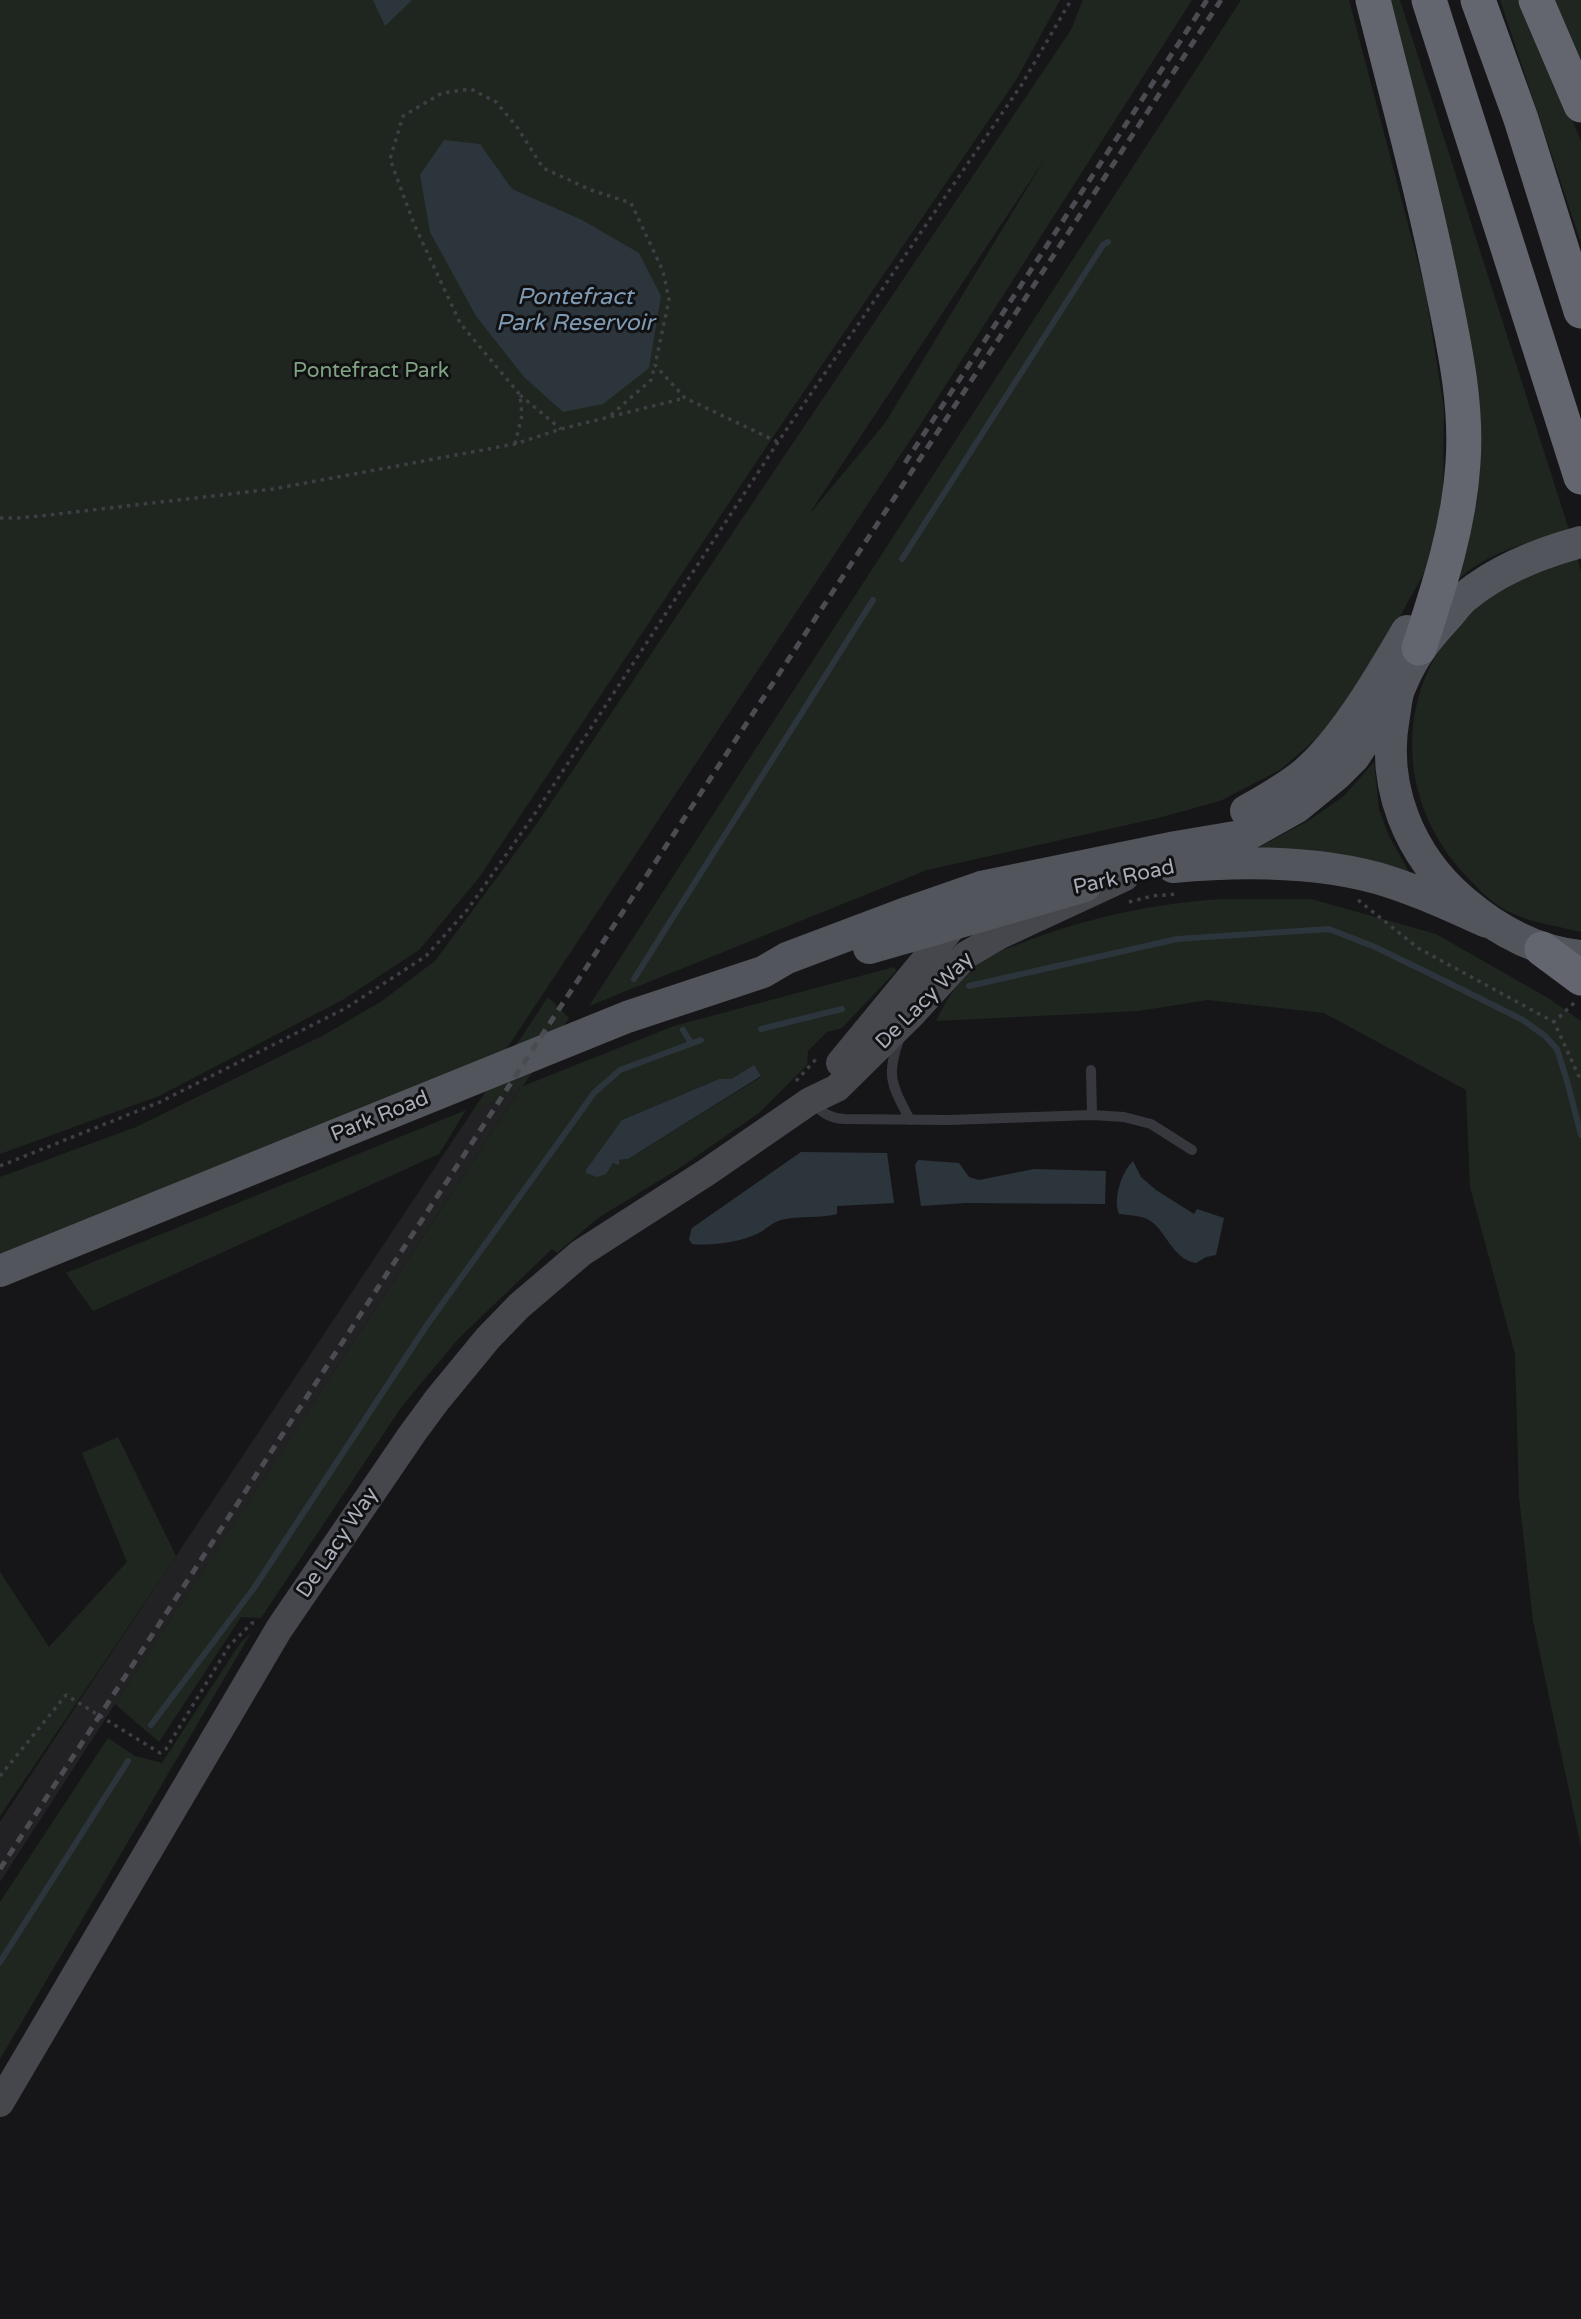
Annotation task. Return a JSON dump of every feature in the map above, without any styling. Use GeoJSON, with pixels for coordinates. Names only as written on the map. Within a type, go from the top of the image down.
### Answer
{"type":"FeatureCollection","features":[{"type":"Feature","properties":{"kind":"highway"},"geometry":{"type":"LineString","coordinates":[[1373,0],[1434,246],[1463,396],[1462,474],[1458,512],[1446,564],[1419,648]]}},
{"type":"Feature","properties":{"kind":"highway"},"geometry":{"type":"LineString","coordinates":[[1429,0],[1579,471]]}},
{"type":"Feature","properties":{"kind":"highway"},"geometry":{"type":"LineString","coordinates":[[1478,0],[1521,119],[1581,311]]}},
{"type":"Feature","properties":{"kind":"highway"},"geometry":{"type":"LineString","coordinates":[[1536,0],[1581,105]]}},
{"type":"Feature","properties":{"kind":"highway"},"geometry":{"type":"LineString","coordinates":[[1542,949],[1581,988]]}},
{"type":"Feature","properties":{"kind":"main road"},"geometry":{"type":"LineString","coordinates":[[1581,542],[1509,568],[1466,596],[1419,648],[1399,688],[1391,730],[1391,766],[1398,804],[1411,839],[1439,878],[1487,922],[1542,949],[1581,956]]}},
{"type":"Feature","properties":{"kind":"main road"},"geometry":{"type":"LineString","coordinates":[[1173,869],[1307,772],[1334,742],[1368,693],[1446,564]]}},
{"type":"Feature","properties":{"kind":"main road","name":"Park Road"},"geometry":{"type":"LineString","coordinates":[[762,972],[788,971],[1072,888],[1121,891],[1173,869],[1247,835],[1297,807],[1354,757],[1399,688]]}},
{"type":"Feature","properties":{"kind":"main road","name":"Park Road"},"geometry":{"type":"LineString","coordinates":[[0,1271],[627,1017],[762,972],[788,958],[981,887],[1231,862],[1349,872],[1407,888],[1487,922]]}},
{"type":"Feature","properties":{"kind":"street","name":"De Lacy Way"},"geometry":{"type":"LineString","coordinates":[[0,2104],[279,1629],[437,1400],[488,1338],[519,1306],[581,1253],[730,1157],[801,1093],[958,922],[981,887]]}},
{"type":"Feature","properties":{"kind":"street","name":"De Lacy Way"},"geometry":{"type":"LineString","coordinates":[[801,1093],[838,1088],[966,955],[1000,935],[1121,891]]}},
{"type":"Feature","properties":{"kind":"lane"},"geometry":{"type":"LineString","coordinates":[[910,1120],[893,1088],[892,1058],[911,1014]]}},
{"type":"Feature","properties":{"kind":"lane"},"geometry":{"type":"LineString","coordinates":[[1091,1070],[1092,1115]]}},
{"type":"Feature","properties":{"kind":"lane"},"geometry":{"type":"LineString","coordinates":[[801,1093],[833,1119],[948,1121],[1092,1115],[1124,1117],[1151,1124],[1192,1150]]}},
{"type":"Feature","properties":{"kind":"path"},"geometry":{"type":"LineString","coordinates":[[0,1166],[172,1096],[346,1008],[426,956],[468,909],[534,815],[778,442],[1022,84],[1071,0]]}},
{"type":"Feature","properties":{"kind":"path"},"geometry":{"type":"LineString","coordinates":[[561,429],[520,394],[460,323],[414,224],[390,159],[403,116],[442,93],[471,89],[496,102],[517,127],[543,168],[591,190],[631,203],[663,271],[669,300],[650,380],[610,417]]}},
{"type":"Feature","properties":{"kind":"path"},"geometry":{"type":"LineString","coordinates":[[655,365],[685,398],[778,442]]}},
{"type":"Feature","properties":{"kind":"path"},"geometry":{"type":"LineString","coordinates":[[515,444],[522,415],[520,394]]}},
{"type":"Feature","properties":{"kind":"path"},"geometry":{"type":"LineString","coordinates":[[0,518],[18,519],[273,489],[515,444],[561,429],[685,398]]}},
{"type":"Feature","properties":{"kind":"path"},"geometry":{"type":"LineString","coordinates":[[1121,891],[1152,896],[1173,869]]}},
{"type":"Feature","properties":{"kind":"path"},"geometry":{"type":"LineString","coordinates":[[1355,897],[1418,948],[1554,1023],[1581,1081]]}},
{"type":"Feature","properties":{"kind":"path"},"geometry":{"type":"LineString","coordinates":[[1554,1023],[1581,988]]}},
{"type":"Feature","properties":{"kind":"path"},"geometry":{"type":"LineString","coordinates":[[801,1093],[821,1055]]}},
{"type":"Feature","properties":{"kind":"path"},"geometry":{"type":"LineString","coordinates":[[0,1776],[66,1695],[160,1753],[166,1749],[229,1646],[242,1631],[252,1623],[279,1629]]}},
{"type":"Feature","properties":{"kind":"shaded area"},"geometry":{"type":"Polygon","coordinates":[[[522,1086],[0,1882],[0,1822],[472,1112],[522,1086]]]}},
{"type":"Feature","properties":{"kind":"green space","name":"Pontefract Park"},"geometry":{"type":"Polygon","coordinates":[[[0,0],[1060,0],[1016,80],[779,428],[478,879],[419,950],[344,999],[159,1096],[0,1154],[0,0]]]}},
{"type":"Feature","properties":{"kind":"green space"},"geometry":{"type":"Polygon","coordinates":[[[1083,0],[1192,0],[915,433],[503,1054],[0,1254],[0,1177],[136,1127],[324,1035],[382,1001],[435,961],[536,825],[1071,30],[1083,0]],[[1046,157],[811,511],[885,423],[1046,157]]]}},
{"type":"Feature","properties":{"kind":"green space"},"geometry":{"type":"Polygon","coordinates":[[[1241,0],[1349,0],[1425,289],[1444,408],[1443,506],[1427,568],[1345,714],[1280,770],[1220,801],[1158,818],[927,870],[589,1006],[1241,0]]]}},
{"type":"Feature","properties":{"kind":"green space"},"geometry":{"type":"Polygon","coordinates":[[[1384,0],[1400,0],[1569,530],[1520,545],[1485,560],[1466,573],[1445,594],[1469,487],[1384,0]]]}},
{"type":"Feature","properties":{"kind":"green space"},"geometry":{"type":"Polygon","coordinates":[[[1500,0],[1523,0],[1581,141],[1581,243],[1500,0]]]}},
{"type":"Feature","properties":{"kind":"green space"},"geometry":{"type":"Polygon","coordinates":[[[1553,0],[1581,0],[1581,66],[1553,0]]]}},
{"type":"Feature","properties":{"kind":"green space"},"geometry":{"type":"Polygon","coordinates":[[[1577,557],[1581,571],[1581,932],[1515,915],[1492,901],[1469,879],[1443,846],[1425,810],[1414,773],[1413,735],[1419,697],[1433,661],[1455,628],[1485,599],[1506,585],[1577,557]]]}},
{"type":"Feature","properties":{"kind":"green space"},"geometry":{"type":"Polygon","coordinates":[[[1374,762],[1379,810],[1389,836],[1413,879],[1252,851],[1308,821],[1344,796],[1374,762]]]}},
{"type":"Feature","properties":{"kind":"green space"},"geometry":{"type":"Polygon","coordinates":[[[1221,899],[1311,899],[1436,934],[1548,998],[1581,1021],[1581,1847],[1533,1621],[1519,1497],[1515,1354],[1470,1187],[1466,1090],[1324,1013],[1208,1000],[1138,1011],[936,1021],[964,977],[980,961],[996,953],[1069,927],[1118,914],[1169,904],[1221,899]]]}},
{"type":"Feature","properties":{"kind":"green space"},"geometry":{"type":"Polygon","coordinates":[[[894,967],[896,971],[842,1028],[827,1032],[808,1051],[807,1065],[759,1113],[678,1169],[598,1218],[557,1253],[552,1249],[459,1338],[402,1406],[261,1618],[241,1617],[159,1742],[115,1704],[521,1088],[472,1112],[548,997],[569,1018],[523,1086],[674,1026],[894,967]],[[754,1065],[731,1079],[719,1079],[622,1120],[610,1166],[619,1160],[628,1159],[761,1077],[754,1065]]]}},
{"type":"Feature","properties":{"kind":"green space"},"geometry":{"type":"Polygon","coordinates":[[[466,1110],[439,1154],[93,1311],[66,1273],[466,1110]]]}},
{"type":"Feature","properties":{"kind":"green space"},"geometry":{"type":"Polygon","coordinates":[[[118,1437],[176,1556],[0,1816],[0,1572],[49,1647],[127,1562],[82,1453],[118,1437]]]}},
{"type":"Feature","properties":{"kind":"green space"},"geometry":{"type":"Polygon","coordinates":[[[251,1633],[0,2059],[0,1902],[108,1738],[135,1756],[162,1763],[241,1642],[251,1633]]]}},
{"type":"Feature","properties":{"kind":"water"},"geometry":{"type":"Polygon","coordinates":[[[373,0],[412,0],[385,26],[373,0]]]}},
{"type":"Feature","properties":{"kind":"water","name":"Pontefract Park Reservoir"},"geometry":{"type":"Polygon","coordinates":[[[444,140],[480,144],[512,189],[582,220],[639,253],[661,296],[649,368],[603,404],[563,412],[524,377],[476,316],[430,232],[420,175],[444,140]]]}},
{"type":"Feature","properties":{"kind":"water"},"geometry":{"type":"Polygon","coordinates":[[[754,1065],[761,1076],[628,1159],[619,1160],[619,1165],[613,1163],[606,1174],[597,1177],[586,1173],[622,1120],[719,1079],[731,1079],[754,1065]]]}},
{"type":"Feature","properties":{"kind":"water"},"geometry":{"type":"Polygon","coordinates":[[[801,1152],[887,1153],[894,1203],[837,1206],[837,1214],[781,1220],[742,1239],[716,1244],[692,1244],[689,1239],[692,1228],[801,1152]]]}},
{"type":"Feature","properties":{"kind":"water"},"geometry":{"type":"Polygon","coordinates":[[[918,1160],[959,1163],[969,1177],[979,1180],[1034,1169],[1106,1171],[1105,1204],[966,1203],[921,1206],[915,1165],[918,1160]]]}},
{"type":"Feature","properties":{"kind":"water"},"geometry":{"type":"Polygon","coordinates":[[[1133,1161],[1141,1177],[1194,1214],[1197,1209],[1224,1218],[1216,1255],[1196,1263],[1187,1260],[1180,1256],[1154,1223],[1140,1217],[1119,1214],[1119,1186],[1133,1161]]]}},
{"type":"Feature","properties":{"kind":"waterway"},"geometry":{"type":"LineString","coordinates":[[902,559],[1103,245],[1108,242]]}},
{"type":"Feature","properties":{"kind":"waterway"},"geometry":{"type":"LineString","coordinates":[[634,979],[873,600]]}},
{"type":"Feature","properties":{"kind":"waterway"},"geometry":{"type":"LineString","coordinates":[[969,986],[1177,939],[1329,929],[1375,947],[1451,984],[1523,1020],[1545,1036],[1557,1049],[1581,1135]]}},
{"type":"Feature","properties":{"kind":"waterway"},"geometry":{"type":"LineString","coordinates":[[761,1029],[842,1009]]}},
{"type":"Feature","properties":{"kind":"waterway"},"geometry":{"type":"LineString","coordinates":[[683,1030],[691,1043]]}},
{"type":"Feature","properties":{"kind":"waterway"},"geometry":{"type":"LineString","coordinates":[[151,1725],[254,1588],[427,1325],[594,1093],[620,1070],[701,1040]]}},
{"type":"Feature","properties":{"kind":"waterway"},"geometry":{"type":"LineString","coordinates":[[0,1962],[128,1761]]}},
{"type":"Feature","properties":{"kind":"railway"},"geometry":{"type":"LineString","coordinates":[[905,463],[1207,0]]}},
{"type":"Feature","properties":{"kind":"railway"},"geometry":{"type":"LineString","coordinates":[[0,1869],[546,1029],[1221,0]]}}]}
